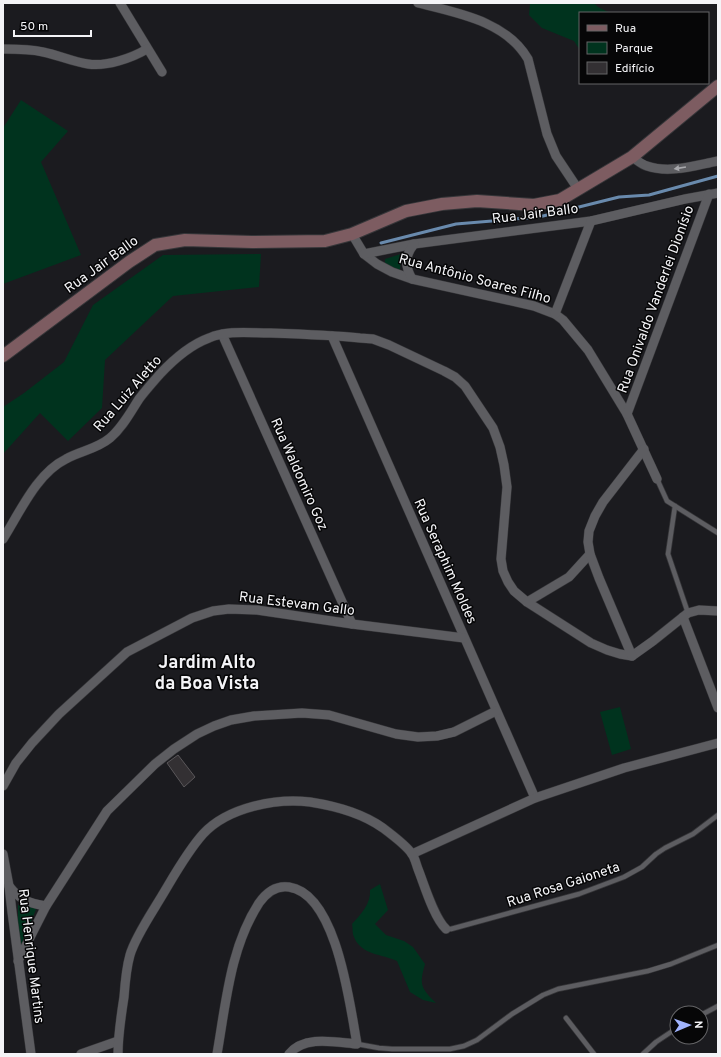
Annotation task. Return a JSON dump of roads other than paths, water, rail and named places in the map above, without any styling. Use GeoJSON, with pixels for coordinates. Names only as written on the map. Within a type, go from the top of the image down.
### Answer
{"type":"FeatureCollection","features":[{"type":"Feature","properties":{"kind":"main road","name":"Rua Jair Ballo"},"geometry":{"type":"LineString","coordinates":[[3,356],[129,262],[155,245],[185,240],[252,242],[325,241],[352,234],[406,211],[442,204],[477,201],[534,205],[560,200],[632,157],[718,86]]}},
{"type":"Feature","properties":{"kind":"street"},"geometry":{"type":"LineString","coordinates":[[120,3],[162,72]]}},
{"type":"Feature","properties":{"kind":"street"},"geometry":{"type":"LineString","coordinates":[[418,3],[463,14],[498,28],[513,39],[528,59],[547,134],[556,156],[578,189]]}},
{"type":"Feature","properties":{"kind":"street"},"geometry":{"type":"LineString","coordinates":[[3,49],[23,48],[90,65],[130,58],[147,49]]}},
{"type":"Feature","properties":{"kind":"street"},"geometry":{"type":"LineString","coordinates":[[632,157],[646,166],[660,169],[675,169],[718,161]]}},
{"type":"Feature","properties":{"kind":"street","name":"Rua Jair Ballo"},"geometry":{"type":"LineString","coordinates":[[364,254],[414,244],[591,221],[714,194]]}},
{"type":"Feature","properties":{"kind":"street","name":"Rua Onivaldo Vanderlei Dionísio"},"geometry":{"type":"LineString","coordinates":[[628,414],[714,194]]}},
{"type":"Feature","properties":{"kind":"street"},"geometry":{"type":"LineString","coordinates":[[555,314],[591,221]]}},
{"type":"Feature","properties":{"kind":"street","name":"Rua Antônio Soares Filho"},"geometry":{"type":"LineString","coordinates":[[352,234],[364,254],[377,264],[392,272],[412,279],[534,306],[555,314],[563,320],[588,350],[628,414],[657,479]]}},
{"type":"Feature","properties":{"kind":"street"},"geometry":{"type":"LineString","coordinates":[[412,279],[406,269],[409,251],[414,244]]}},
{"type":"Feature","properties":{"kind":"street","name":"Rua Luiz Aletto"},"geometry":{"type":"LineString","coordinates":[[3,539],[36,486],[51,469],[66,459],[95,447],[110,438],[124,422],[140,398],[166,368],[196,344],[210,337],[222,334],[248,332],[373,339],[444,371],[465,386],[493,428],[500,447],[507,487],[501,559],[503,571],[514,591],[527,602],[591,643],[607,650],[632,656]]}},
{"type":"Feature","properties":{"kind":"street","name":"Rua Waldomiro Goz"},"geometry":{"type":"LineString","coordinates":[[222,334],[352,624]]}},
{"type":"Feature","properties":{"kind":"street","name":"Rua Seraphim Moldes"},"geometry":{"type":"LineString","coordinates":[[332,336],[535,798]]}},
{"type":"Feature","properties":{"kind":"street"},"geometry":{"type":"LineString","coordinates":[[644,449],[603,502],[589,531],[588,542],[590,554],[632,656],[654,641],[685,615],[699,610],[718,611]]}},
{"type":"Feature","properties":{"kind":"street"},"geometry":{"type":"LineString","coordinates":[[527,602],[569,577],[590,554]]}},
{"type":"Feature","properties":{"kind":"street","name":"Rua Estevam Gallo"},"geometry":{"type":"LineString","coordinates":[[3,786],[16,763],[59,714],[127,652],[192,618],[213,611],[229,609],[257,610],[464,638]]}},
{"type":"Feature","properties":{"kind":"street"},"geometry":{"type":"LineString","coordinates":[[685,615],[718,708]]}},
{"type":"Feature","properties":{"kind":"street"},"geometry":{"type":"LineString","coordinates":[[18,961],[46,906],[107,811],[131,786],[160,760],[174,749],[214,726],[231,720],[254,716],[302,713],[329,715],[396,734],[418,737],[437,736],[454,732],[496,711]]}},
{"type":"Feature","properties":{"kind":"street"},"geometry":{"type":"LineString","coordinates":[[412,854],[535,798],[624,768],[718,743]]}},
{"type":"Feature","properties":{"kind":"street"},"geometry":{"type":"LineString","coordinates":[[118,1054],[118,1041],[132,949],[151,914],[188,853],[204,833],[219,821],[236,812],[265,804],[294,800],[324,804],[347,810],[369,819],[383,828],[412,854],[433,907],[440,921],[446,928]]}},
{"type":"Feature","properties":{"kind":"street","name":"Rua Henrique Martins"},"geometry":{"type":"LineString","coordinates":[[3,859],[9,886],[31,1054]]}},
{"type":"Feature","properties":{"kind":"street"},"geometry":{"type":"LineString","coordinates":[[9,886],[17,895],[27,902],[46,906]]}},
{"type":"Feature","properties":{"kind":"street"},"geometry":{"type":"LineString","coordinates":[[217,1054],[228,985],[249,921],[260,902],[269,892],[280,887],[297,889],[316,904],[326,919],[345,980],[357,1044],[314,1042],[302,1044],[296,1047],[289,1054]]}},
{"type":"Feature","properties":{"kind":"street"},"geometry":{"type":"LineString","coordinates":[[81,1054],[118,1041]]}},
{"type":"Feature","properties":{"kind":"lane"},"geometry":{"type":"LineString","coordinates":[[657,479],[668,501],[718,533]]}},
{"type":"Feature","properties":{"kind":"lane"},"geometry":{"type":"LineString","coordinates":[[675,506],[668,554],[685,615]]}},
{"type":"Feature","properties":{"kind":"lane","name":"Rua Rosa Gaioneta"},"geometry":{"type":"LineString","coordinates":[[446,928],[451,929],[487,920],[579,894],[624,877],[642,867],[665,848],[693,834],[718,815]]}},
{"type":"Feature","properties":{"kind":"lane"},"geometry":{"type":"LineString","coordinates":[[357,1044],[392,1049],[450,1049],[464,1046],[477,1040],[512,1014],[543,995],[558,989],[648,971],[671,964],[718,945]]}},
{"type":"Feature","properties":{"kind":"lane"},"geometry":{"type":"LineString","coordinates":[[709,1011],[718,1006]]}},
{"type":"Feature","properties":{"kind":"lane"},"geometry":{"type":"LineString","coordinates":[[566,1018],[594,1054]]}},
{"type":"Feature","properties":{"kind":"lane"},"geometry":{"type":"LineString","coordinates":[[643,1054],[656,1042],[669,1033]]}},
{"type":"Feature","properties":{"kind":"waterway"},"geometry":{"type":"LineString","coordinates":[[381,243],[456,224],[539,217],[619,197],[649,195],[718,176]]}},
{"type":"Feature","properties":{"kind":"district","name":"Jardim Alto da Boa Vista"},"geometry":{"type":"Point","coordinates":[207,672]}}]}
